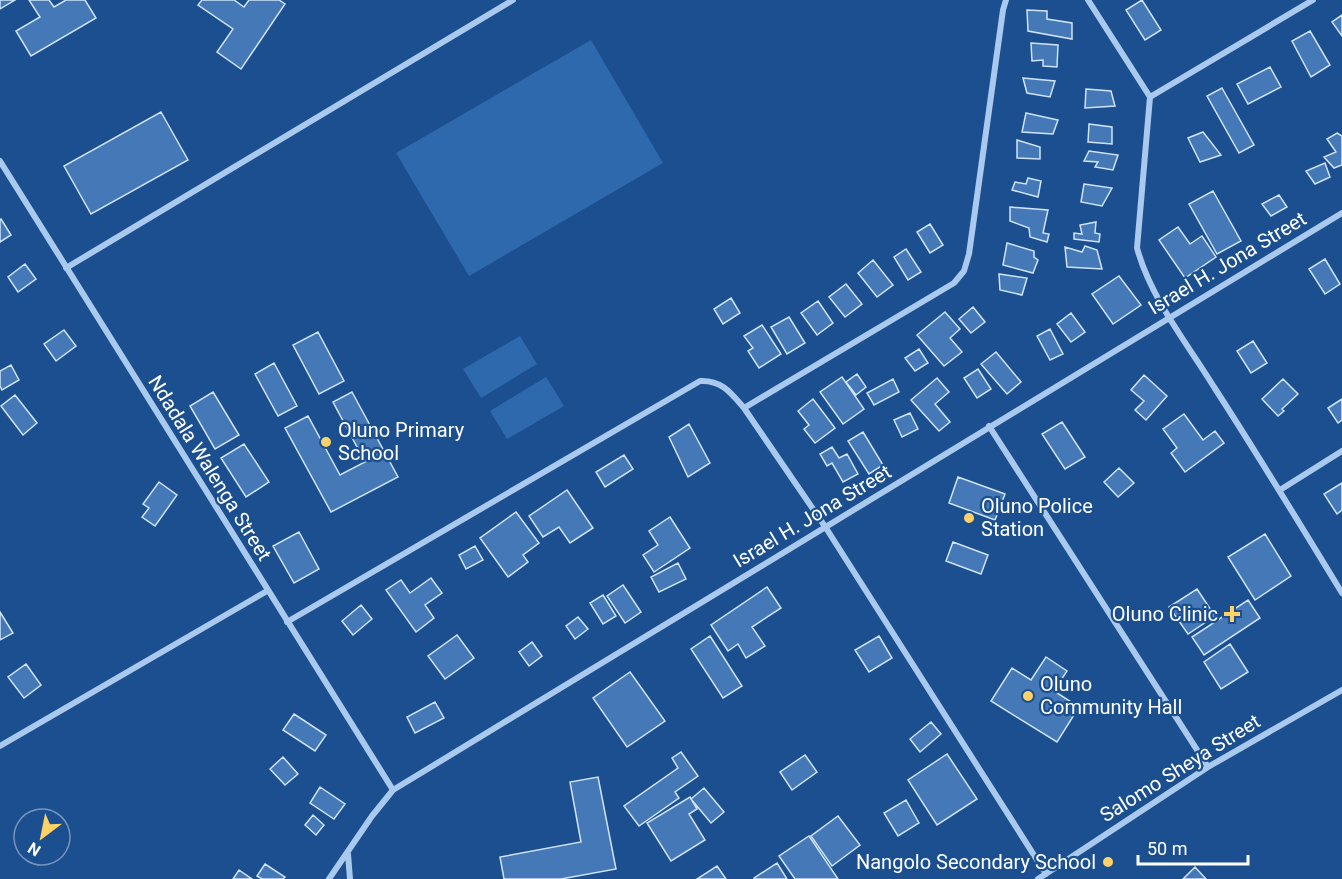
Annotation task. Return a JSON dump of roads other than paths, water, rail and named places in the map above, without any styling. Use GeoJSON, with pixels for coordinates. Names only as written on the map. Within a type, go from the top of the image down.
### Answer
{"type":"FeatureCollection","features":[{"type":"Feature","properties":{"kind":"street"},"geometry":{"type":"LineString","coordinates":[[66,268],[513,0]]}},
{"type":"Feature","properties":{"kind":"street"},"geometry":{"type":"LineString","coordinates":[[744,408],[954,283],[964,271],[969,254],[1006,0]]}},
{"type":"Feature","properties":{"kind":"street"},"geometry":{"type":"LineString","coordinates":[[1088,0],[1150,97],[1137,248],[1143,271],[1342,593]]}},
{"type":"Feature","properties":{"kind":"street"},"geometry":{"type":"LineString","coordinates":[[1150,97],[1313,0]]}},
{"type":"Feature","properties":{"kind":"street","name":"Ndadala Walenga Street"},"geometry":{"type":"LineString","coordinates":[[0,161],[393,790]]}},
{"type":"Feature","properties":{"kind":"street"},"geometry":{"type":"LineString","coordinates":[[0,176],[7,172]]}},
{"type":"Feature","properties":{"kind":"street","name":"Israel H. Jona Street"},"geometry":{"type":"LineString","coordinates":[[329,879],[372,816],[393,790],[1342,213]]}},
{"type":"Feature","properties":{"kind":"street"},"geometry":{"type":"LineString","coordinates":[[287,622],[700,381],[722,384],[744,408],[826,528],[1046,874]]}},
{"type":"Feature","properties":{"kind":"street"},"geometry":{"type":"LineString","coordinates":[[989,426],[1208,767]]}},
{"type":"Feature","properties":{"kind":"street"},"geometry":{"type":"LineString","coordinates":[[1280,490],[1342,451]]}},
{"type":"Feature","properties":{"kind":"street"},"geometry":{"type":"LineString","coordinates":[[0,747],[267,591]]}},
{"type":"Feature","properties":{"kind":"street","name":"Salomo Sheya Street"},"geometry":{"type":"LineString","coordinates":[[1038,879],[1208,767],[1342,690]]}},
{"type":"Feature","properties":{"kind":"street"},"geometry":{"type":"LineString","coordinates":[[348,854],[350,879]]}},
{"type":"Feature","properties":{"kind":"place","name":"Oluno Primary School"},"geometry":{"type":"Point","coordinates":[326,442]}},
{"type":"Feature","properties":{"kind":"place","name":"Oluno Police Station"},"geometry":{"type":"Point","coordinates":[969,518]}},
{"type":"Feature","properties":{"kind":"place","name":"Oluno Clinic"},"geometry":{"type":"Point","coordinates":[1232,614]}},
{"type":"Feature","properties":{"kind":"place","name":"Oluno Community Hall"},"geometry":{"type":"Point","coordinates":[1028,696]}},
{"type":"Feature","properties":{"kind":"place","name":"Nangolo Secondary School"},"geometry":{"type":"Point","coordinates":[1108,862]}}]}
